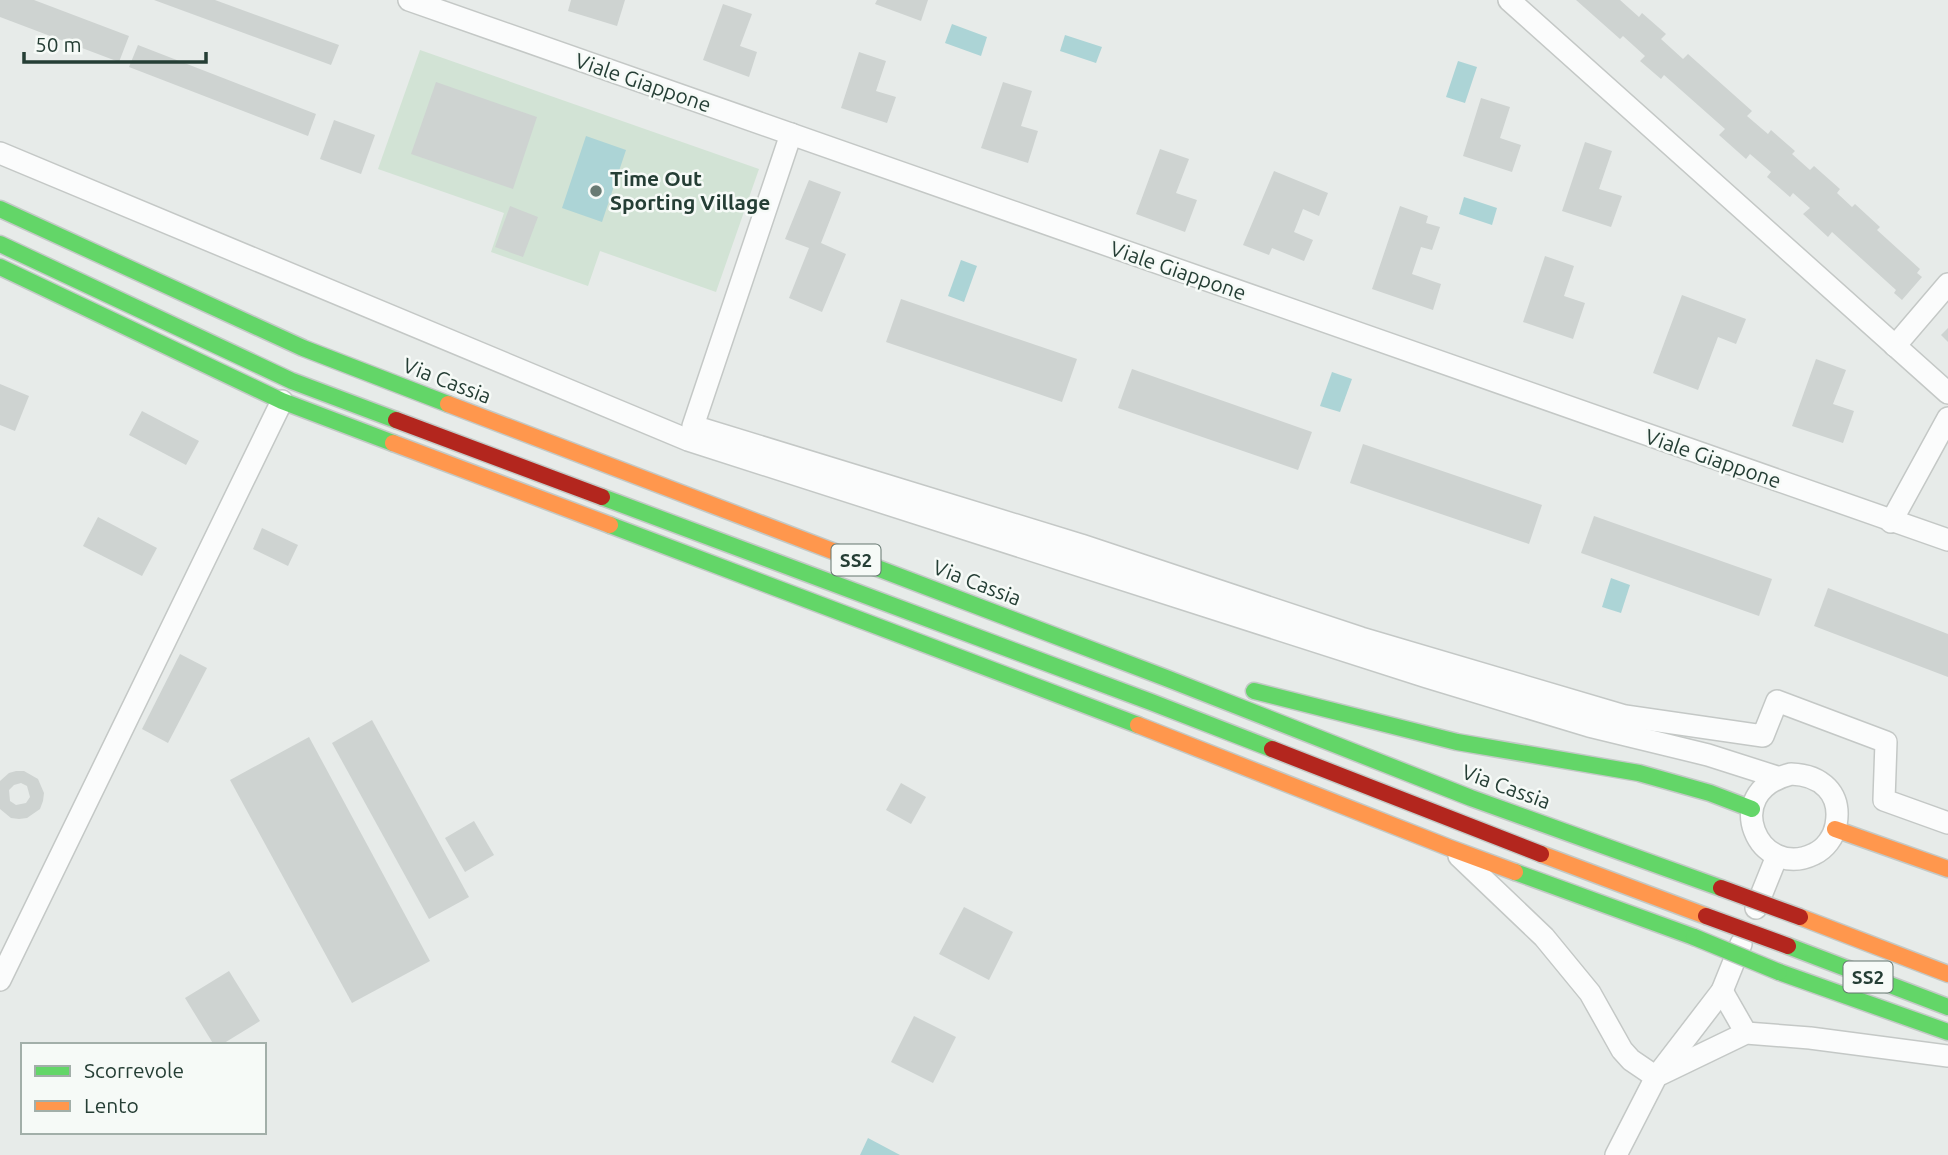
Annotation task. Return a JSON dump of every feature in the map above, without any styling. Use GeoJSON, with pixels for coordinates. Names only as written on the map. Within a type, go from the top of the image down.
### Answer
{"type":"FeatureCollection","features":[{"type":"Feature","properties":{"kind":"main road","name":"Via Cassia"},"geometry":{"type":"LineString","coordinates":[[0,209],[303,348],[1471,797],[1948,974]]}},
{"type":"Feature","properties":{"kind":"main road","name":"SS2"},"geometry":{"type":"LineString","coordinates":[[0,244],[292,381],[1151,702],[1464,825],[1948,1007]]}},
{"type":"Feature","properties":{"kind":"main road"},"geometry":{"type":"LineString","coordinates":[[0,267],[282,401],[1138,725],[1450,848],[1694,937],[1779,972],[1948,1032]]}},
{"type":"Feature","properties":{"kind":"main road"},"geometry":{"type":"LineString","coordinates":[[1166,678],[1196,673]]}},
{"type":"Feature","properties":{"kind":"main road"},"geometry":{"type":"LineString","coordinates":[[1234,685],[1457,742],[1639,773],[1710,793],[1752,809]]}},
{"type":"Feature","properties":{"kind":"main road"},"geometry":{"type":"LineString","coordinates":[[1836,821],[1948,869]]}},
{"type":"Feature","properties":{"kind":"street","name":"Viale Giappone"},"geometry":{"type":"LineString","coordinates":[[409,0],[1948,540]]}},
{"type":"Feature","properties":{"kind":"street"},"geometry":{"type":"LineString","coordinates":[[1509,0],[1948,393]]}},
{"type":"Feature","properties":{"kind":"street"},"geometry":{"type":"LineString","coordinates":[[791,134],[693,426],[1081,545],[1361,638],[1625,716],[1763,736],[1777,701],[1886,742],[1884,800],[1948,823]]}},
{"type":"Feature","properties":{"kind":"street"},"geometry":{"type":"LineString","coordinates":[[0,153],[688,440],[1427,677],[1589,726],[1708,755],[1777,777]]}},
{"type":"Feature","properties":{"kind":"street"},"geometry":{"type":"LineString","coordinates":[[1895,346],[1948,284]]}},
{"type":"Feature","properties":{"kind":"street"},"geometry":{"type":"LineString","coordinates":[[0,980],[282,401]]}},
{"type":"Feature","properties":{"kind":"street"},"geometry":{"type":"LineString","coordinates":[[1891,522],[1948,418]]}},
{"type":"Feature","properties":{"kind":"street"},"geometry":{"type":"LineString","coordinates":[[1804,774],[1817,780],[1835,798],[1836,821],[1829,842],[1806,858],[1777,856],[1765,848],[1756,837],[1752,809],[1765,784],[1777,777],[1804,774]]}},
{"type":"Feature","properties":{"kind":"street"},"geometry":{"type":"LineString","coordinates":[[1836,821],[1948,853]]}},
{"type":"Feature","properties":{"kind":"street"},"geometry":{"type":"LineString","coordinates":[[1450,848],[1544,937],[1590,993],[1622,1050],[1631,1060],[1656,1077]]}},
{"type":"Feature","properties":{"kind":"street"},"geometry":{"type":"LineString","coordinates":[[1616,1155],[1656,1077],[1722,991],[1777,856]]}},
{"type":"Feature","properties":{"kind":"street"},"geometry":{"type":"LineString","coordinates":[[1722,991],[1746,1033]]}},
{"type":"Feature","properties":{"kind":"street"},"geometry":{"type":"LineString","coordinates":[[1656,1077],[1746,1033],[1810,1038],[1948,1056]]}},
{"type":"Feature","properties":{"kind":"green space","name":"Time Out Sporting Village"},"geometry":{"type":"Polygon","coordinates":[[[420,50],[759,169],[716,292],[600,251],[588,286],[491,252],[504,213],[378,169],[420,50]]]}},
{"type":"Feature","properties":{"kind":"water"},"geometry":{"type":"Polygon","coordinates":[[[952,24],[987,37],[981,56],[945,43],[952,24]]]}},
{"type":"Feature","properties":{"kind":"water"},"geometry":{"type":"Polygon","coordinates":[[[1065,35],[1102,47],[1096,63],[1060,51],[1065,35]]]}},
{"type":"Feature","properties":{"kind":"water"},"geometry":{"type":"Polygon","coordinates":[[[1458,61],[1477,67],[1465,103],[1446,97],[1458,61]]]}},
{"type":"Feature","properties":{"kind":"water"},"geometry":{"type":"Polygon","coordinates":[[[586,136],[626,150],[602,222],[562,208],[586,136]]]}},
{"type":"Feature","properties":{"kind":"water"},"geometry":{"type":"Polygon","coordinates":[[[1464,197],[1497,208],[1492,225],[1459,214],[1464,197]]]}},
{"type":"Feature","properties":{"kind":"water"},"geometry":{"type":"Polygon","coordinates":[[[961,260],[977,266],[964,302],[948,296],[961,260]]]}},
{"type":"Feature","properties":{"kind":"water"},"geometry":{"type":"Polygon","coordinates":[[[1332,372],[1352,379],[1340,412],[1320,406],[1332,372]]]}},
{"type":"Feature","properties":{"kind":"water"},"geometry":{"type":"Polygon","coordinates":[[[1611,578],[1630,585],[1621,613],[1602,607],[1611,578]]]}},
{"type":"Feature","properties":{"kind":"water"},"geometry":{"type":"Polygon","coordinates":[[[868,1138],[900,1155],[860,1155],[868,1138]]]}},
{"type":"Feature","properties":{"kind":"building"},"geometry":{"type":"Polygon","coordinates":[[[0,0],[34,0],[129,36],[119,62],[0,17],[0,0]]]}},
{"type":"Feature","properties":{"kind":"building"},"geometry":{"type":"Polygon","coordinates":[[[154,0],[215,0],[339,45],[331,65],[154,0]]]}},
{"type":"Feature","properties":{"kind":"building"},"geometry":{"type":"Polygon","coordinates":[[[571,0],[625,0],[617,26],[568,11],[571,0]]]}},
{"type":"Feature","properties":{"kind":"building"},"geometry":{"type":"Polygon","coordinates":[[[877,0],[928,0],[921,21],[875,4],[877,0]]]}},
{"type":"Feature","properties":{"kind":"building"},"geometry":{"type":"Polygon","coordinates":[[[1576,0],[1620,0],[1639,17],[1642,13],[1666,34],[1661,39],[1683,59],[1688,54],[1752,111],[1747,116],[1768,134],[1771,130],[1795,151],[1792,154],[1810,170],[1814,166],[1840,189],[1837,193],[1852,207],[1855,204],[1880,227],[1877,230],[1920,269],[1917,273],[1922,277],[1902,300],[1894,293],[1896,290],[1832,232],[1828,237],[1803,214],[1810,208],[1793,193],[1790,197],[1767,177],[1771,172],[1750,154],[1746,159],[1719,135],[1725,129],[1664,75],[1661,79],[1640,61],[1645,56],[1623,36],[1620,39],[1576,0]]]}},
{"type":"Feature","properties":{"kind":"building"},"geometry":{"type":"Polygon","coordinates":[[[723,4],[752,14],[740,46],[757,52],[749,77],[703,60],[723,4]]]}},
{"type":"Feature","properties":{"kind":"building"},"geometry":{"type":"Polygon","coordinates":[[[138,45],[316,114],[308,136],[129,67],[138,45]]]}},
{"type":"Feature","properties":{"kind":"building"},"geometry":{"type":"Polygon","coordinates":[[[859,52],[886,61],[876,91],[896,97],[887,123],[841,108],[859,52]]]}},
{"type":"Feature","properties":{"kind":"building"},"geometry":{"type":"Polygon","coordinates":[[[436,82],[537,117],[513,189],[411,154],[436,82]]]}},
{"type":"Feature","properties":{"kind":"building"},"geometry":{"type":"Polygon","coordinates":[[[1003,82],[1032,91],[1021,126],[1038,131],[1028,163],[981,148],[1003,82]]]}},
{"type":"Feature","properties":{"kind":"building"},"geometry":{"type":"Polygon","coordinates":[[[1481,98],[1510,107],[1500,138],[1521,145],[1512,172],[1463,156],[1481,98]]]}},
{"type":"Feature","properties":{"kind":"building"},"geometry":{"type":"Polygon","coordinates":[[[334,120],[375,135],[361,174],[320,159],[334,120]]]}},
{"type":"Feature","properties":{"kind":"building"},"geometry":{"type":"Polygon","coordinates":[[[1585,142],[1612,151],[1599,189],[1622,196],[1611,227],[1562,211],[1585,142]]]}},
{"type":"Feature","properties":{"kind":"building"},"geometry":{"type":"Polygon","coordinates":[[[1160,149],[1189,159],[1176,193],[1197,200],[1185,232],[1136,214],[1160,149]]]}},
{"type":"Feature","properties":{"kind":"building"},"geometry":{"type":"Polygon","coordinates":[[[1274,171],[1328,193],[1319,216],[1303,209],[1294,232],[1313,240],[1304,261],[1272,248],[1269,255],[1243,245],[1274,171]]]}},
{"type":"Feature","properties":{"kind":"building"},"geometry":{"type":"Polygon","coordinates":[[[809,180],[841,192],[821,243],[846,254],[822,312],[789,298],[809,248],[785,239],[809,180]]]}},
{"type":"Feature","properties":{"kind":"building"},"geometry":{"type":"Polygon","coordinates":[[[510,206],[538,217],[523,257],[495,247],[510,206]]]}},
{"type":"Feature","properties":{"kind":"building"},"geometry":{"type":"Polygon","coordinates":[[[1400,206],[1428,216],[1426,223],[1440,227],[1432,250],[1421,247],[1412,274],[1441,284],[1433,310],[1372,289],[1400,206]]]}},
{"type":"Feature","properties":{"kind":"building"},"geometry":{"type":"Polygon","coordinates":[[[1545,256],[1574,266],[1564,296],[1585,303],[1573,339],[1523,322],[1545,256]]]}},
{"type":"Feature","properties":{"kind":"building"},"geometry":{"type":"Polygon","coordinates":[[[1682,295],[1746,319],[1736,344],[1718,337],[1698,390],[1653,373],[1682,295]]]}},
{"type":"Feature","properties":{"kind":"building"},"geometry":{"type":"Polygon","coordinates":[[[901,299],[1077,359],[1062,402],[886,342],[901,299]]]}},
{"type":"Feature","properties":{"kind":"building"},"geometry":{"type":"Polygon","coordinates":[[[1948,328],[1948,342],[1941,335],[1948,328]]]}},
{"type":"Feature","properties":{"kind":"building"},"geometry":{"type":"Polygon","coordinates":[[[1816,359],[1846,370],[1833,404],[1854,411],[1843,443],[1792,426],[1816,359]]]}},
{"type":"Feature","properties":{"kind":"building"},"geometry":{"type":"Polygon","coordinates":[[[1132,369],[1312,432],[1298,470],[1118,408],[1132,369]]]}},
{"type":"Feature","properties":{"kind":"building"},"geometry":{"type":"Polygon","coordinates":[[[0,384],[29,396],[15,431],[0,425],[0,384]]]}},
{"type":"Feature","properties":{"kind":"building"},"geometry":{"type":"Polygon","coordinates":[[[142,411],[199,441],[186,465],[129,435],[142,411]]]}},
{"type":"Feature","properties":{"kind":"building"},"geometry":{"type":"Polygon","coordinates":[[[1363,444],[1542,505],[1529,544],[1350,483],[1363,444]]]}},
{"type":"Feature","properties":{"kind":"building"},"geometry":{"type":"Polygon","coordinates":[[[1594,516],[1772,579],[1759,616],[1581,553],[1594,516]]]}},
{"type":"Feature","properties":{"kind":"building"},"geometry":{"type":"Polygon","coordinates":[[[98,517],[157,548],[142,576],[83,546],[98,517]]]}},
{"type":"Feature","properties":{"kind":"building"},"geometry":{"type":"Polygon","coordinates":[[[262,528],[298,545],[288,566],[253,549],[262,528]]]}},
{"type":"Feature","properties":{"kind":"building"},"geometry":{"type":"Polygon","coordinates":[[[1828,588],[1948,634],[1948,677],[1814,626],[1828,588]]]}},
{"type":"Feature","properties":{"kind":"building"},"geometry":{"type":"Polygon","coordinates":[[[180,654],[207,668],[168,743],[142,729],[180,654]]]}},
{"type":"Feature","properties":{"kind":"building"},"geometry":{"type":"Polygon","coordinates":[[[372,720],[469,897],[429,919],[332,743],[372,720]]]}},
{"type":"Feature","properties":{"kind":"building"},"geometry":{"type":"Polygon","coordinates":[[[309,737],[430,961],[352,1003],[230,780],[309,737]]]}},
{"type":"Feature","properties":{"kind":"building"},"geometry":{"type":"Polygon","coordinates":[[[24,771],[38,779],[44,793],[40,809],[27,818],[11,818],[0,809],[0,781],[9,773],[24,771]],[[21,783],[14,785],[9,790],[10,801],[16,805],[26,803],[30,797],[27,786],[21,783]]]}},
{"type":"Feature","properties":{"kind":"building"},"geometry":{"type":"Polygon","coordinates":[[[901,783],[926,797],[911,824],[886,810],[901,783]]]}},
{"type":"Feature","properties":{"kind":"building"},"geometry":{"type":"Polygon","coordinates":[[[474,821],[494,855],[465,872],[445,838],[474,821]]]}},
{"type":"Feature","properties":{"kind":"building"},"geometry":{"type":"Polygon","coordinates":[[[964,907],[1013,932],[989,980],[939,954],[964,907]]]}},
{"type":"Feature","properties":{"kind":"building"},"geometry":{"type":"Polygon","coordinates":[[[229,971],[260,1021],[224,1043],[213,1043],[185,998],[229,971]]]}},
{"type":"Feature","properties":{"kind":"building"},"geometry":{"type":"Polygon","coordinates":[[[914,1016],[956,1037],[933,1083],[891,1062],[914,1016]]]}},
{"type":"Feature","properties":{"kind":"traffic: fast"},"geometry":{"type":"LineString","coordinates":[[0,209],[303,348],[448,404]]}},
{"type":"Feature","properties":{"kind":"traffic: fast"},"geometry":{"type":"LineString","coordinates":[[0,244],[292,381],[396,420]]}},
{"type":"Feature","properties":{"kind":"traffic: fast"},"geometry":{"type":"LineString","coordinates":[[0,267],[282,401],[393,443]]}},
{"type":"Feature","properties":{"kind":"traffic: fast"},"geometry":{"type":"LineString","coordinates":[[602,497],[1272,749]]}},
{"type":"Feature","properties":{"kind":"traffic: fast"},"geometry":{"type":"LineString","coordinates":[[610,525],[1138,725]]}},
{"type":"Feature","properties":{"kind":"traffic: fast"},"geometry":{"type":"LineString","coordinates":[[843,555],[1471,798],[1721,888]]}},
{"type":"Feature","properties":{"kind":"traffic: fast"},"geometry":{"type":"LineString","coordinates":[[1254,691],[1457,742],[1639,773],[1710,793],[1752,809]]}},
{"type":"Feature","properties":{"kind":"traffic: fast"},"geometry":{"type":"LineString","coordinates":[[1515,872],[1694,937]]}},
{"type":"Feature","properties":{"kind":"traffic: fast"},"geometry":{"type":"LineString","coordinates":[[1694,937],[1779,972]]}},
{"type":"Feature","properties":{"kind":"traffic: fast"},"geometry":{"type":"LineString","coordinates":[[1788,946],[1948,1007]]}},
{"type":"Feature","properties":{"kind":"traffic: fast"},"geometry":{"type":"LineString","coordinates":[[1779,972],[1948,1032]]}},
{"type":"Feature","properties":{"kind":"traffic: slow"},"geometry":{"type":"LineString","coordinates":[[448,404],[843,555]]}},
{"type":"Feature","properties":{"kind":"traffic: slow"},"geometry":{"type":"LineString","coordinates":[[393,443],[610,525]]}},
{"type":"Feature","properties":{"kind":"traffic: slow"},"geometry":{"type":"LineString","coordinates":[[1138,725],[1515,872]]}},
{"type":"Feature","properties":{"kind":"traffic: slow"},"geometry":{"type":"LineString","coordinates":[[1835,829],[1948,869]]}},
{"type":"Feature","properties":{"kind":"traffic: slow"},"geometry":{"type":"LineString","coordinates":[[1541,854],[1706,916]]}},
{"type":"Feature","properties":{"kind":"traffic: slow"},"geometry":{"type":"LineString","coordinates":[[1800,917],[1948,974]]}},
{"type":"Feature","properties":{"kind":"traffic: jam"},"geometry":{"type":"LineString","coordinates":[[396,420],[602,497]]}},
{"type":"Feature","properties":{"kind":"traffic: jam"},"geometry":{"type":"LineString","coordinates":[[1272,749],[1541,854]]}},
{"type":"Feature","properties":{"kind":"traffic: jam"},"geometry":{"type":"LineString","coordinates":[[1721,888],[1800,917]]}},
{"type":"Feature","properties":{"kind":"traffic: jam"},"geometry":{"type":"LineString","coordinates":[[1706,916],[1788,946]]}},
{"type":"Feature","properties":{"kind":"place","name":"Time Out Sporting Village"},"geometry":{"type":"Point","coordinates":[596,191]}}]}
